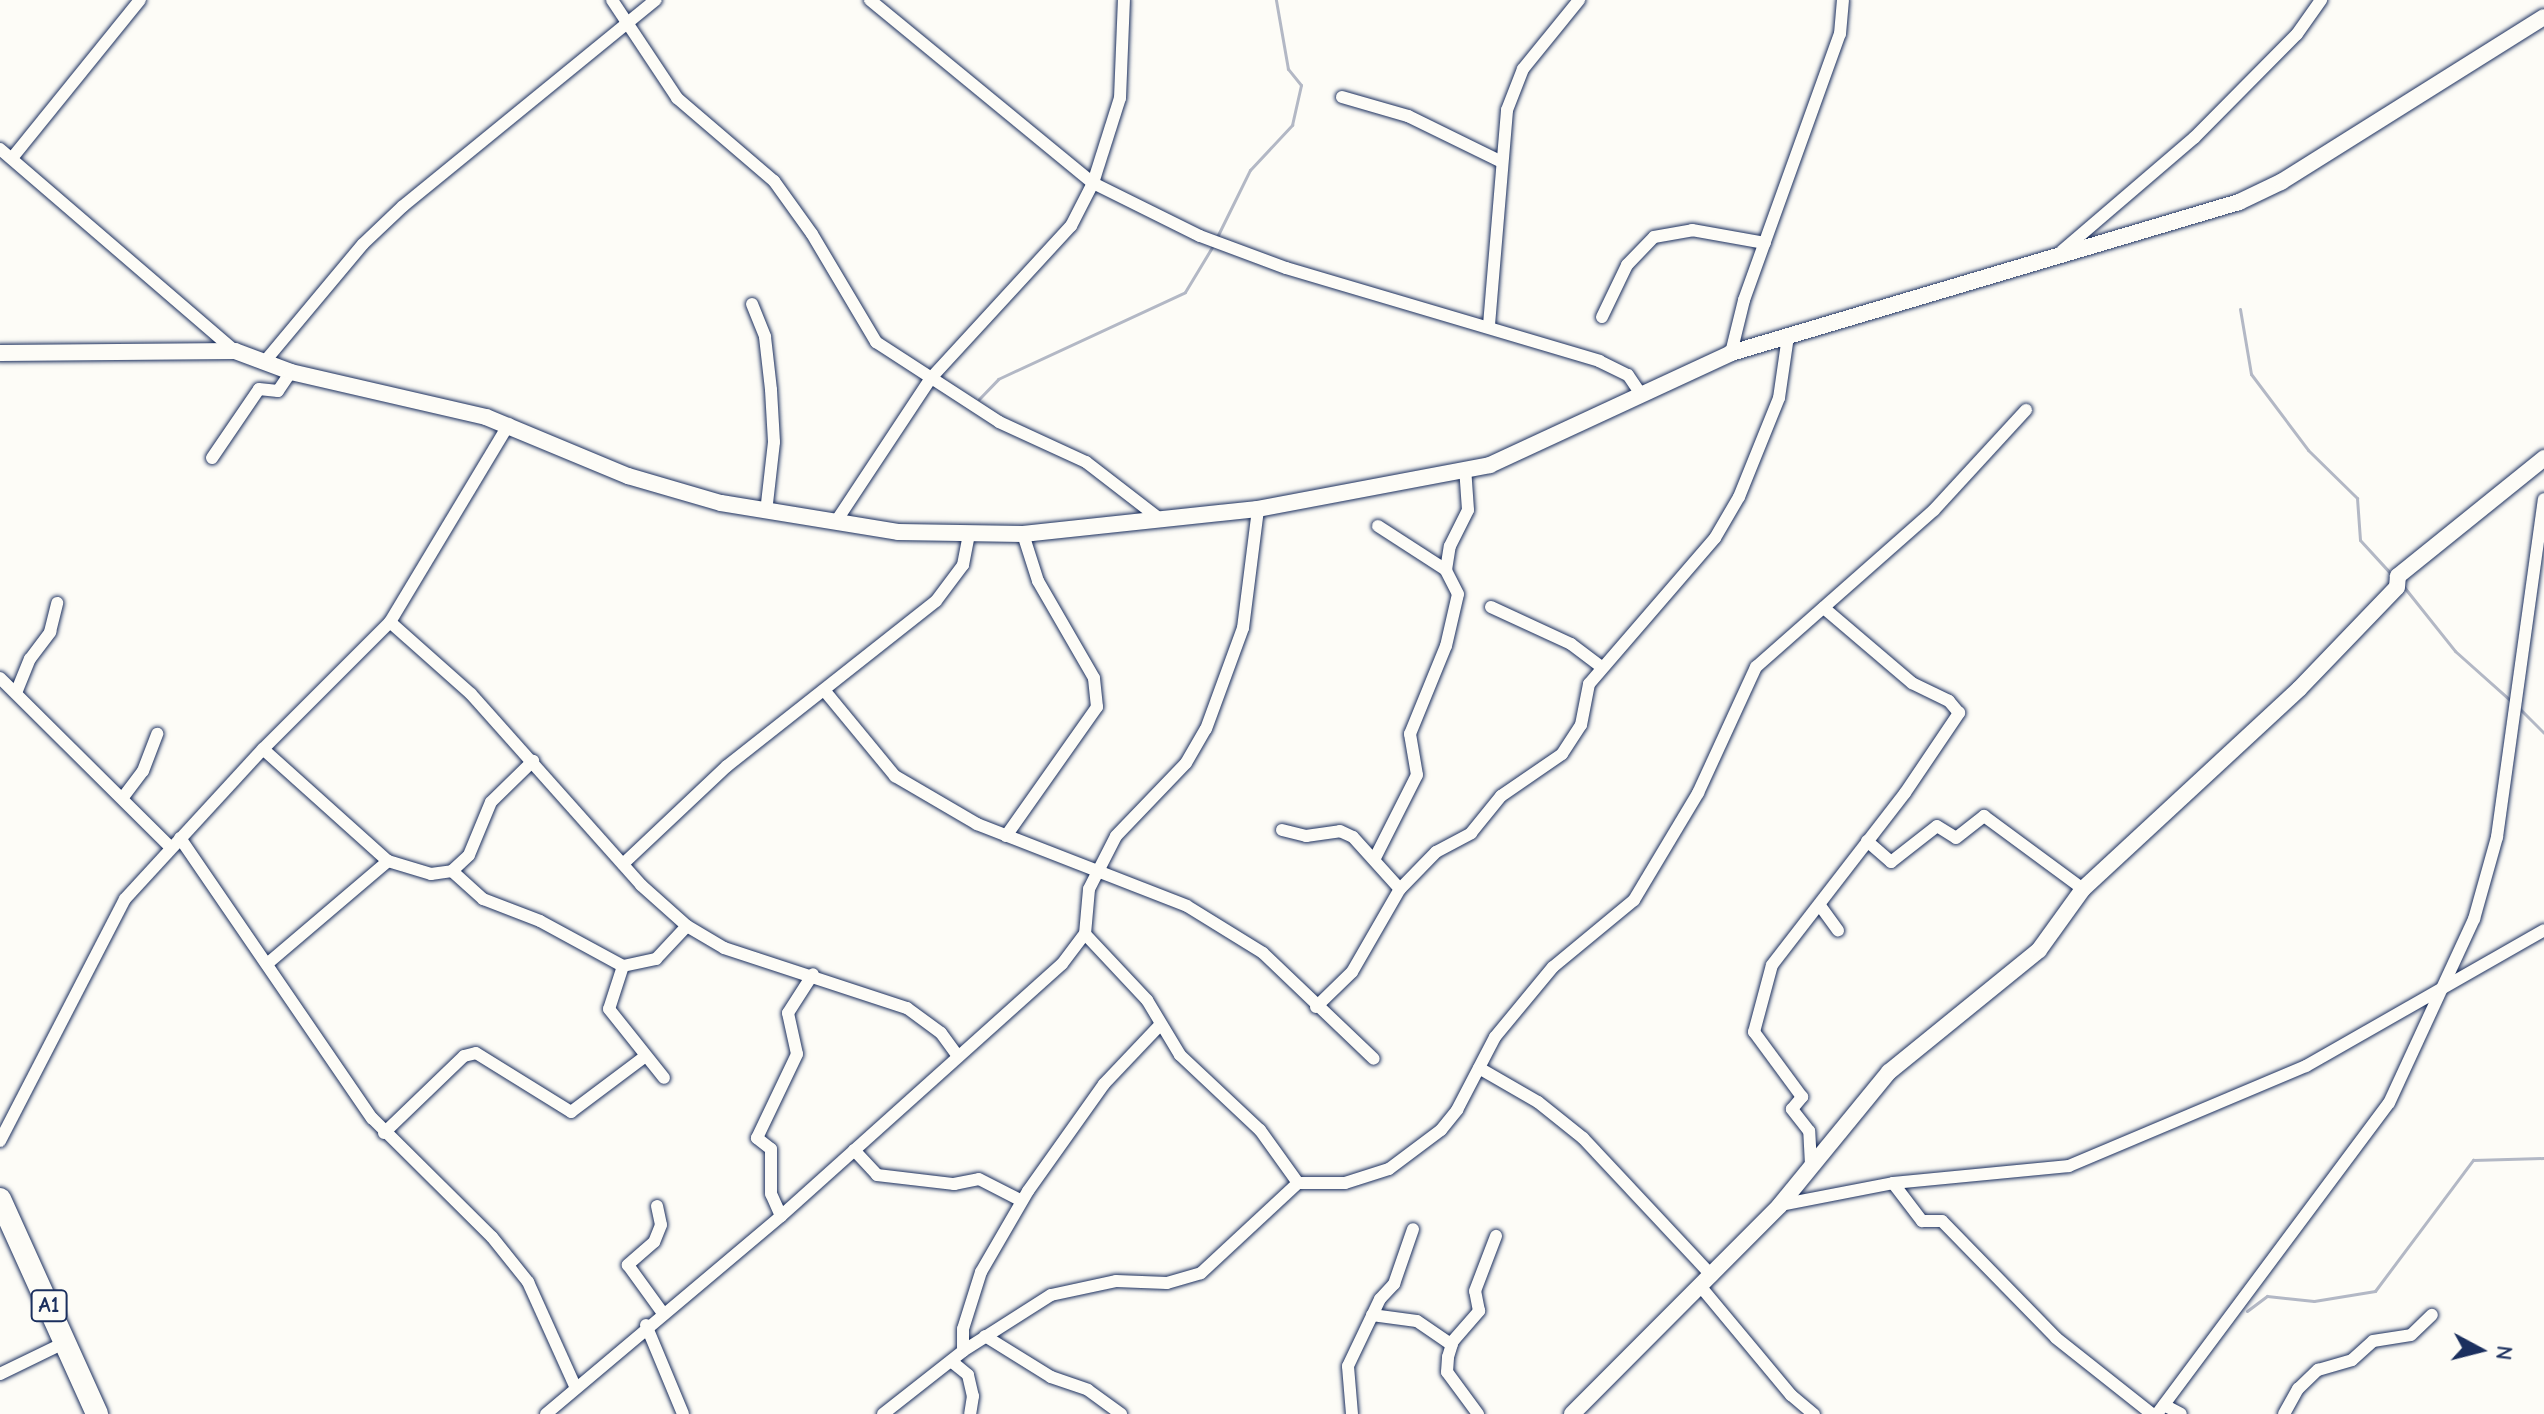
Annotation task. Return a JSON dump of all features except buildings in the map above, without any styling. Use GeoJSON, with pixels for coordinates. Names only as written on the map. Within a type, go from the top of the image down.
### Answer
{"type":"FeatureCollection","features":[{"type":"Feature","properties":{"kind":"highway","name":"A1"},"geometry":{"type":"LineString","coordinates":[[1,1202],[97,1414]]}},
{"type":"Feature","properties":{"kind":"street"},"geometry":{"type":"LineString","coordinates":[[12,158],[140,0]]}},
{"type":"Feature","properties":{"kind":"street"},"geometry":{"type":"LineString","coordinates":[[612,0],[630,21],[677,98],[774,181],[796,210],[864,330],[999,422],[1086,462],[1161,520]]}},
{"type":"Feature","properties":{"kind":"street"},"geometry":{"type":"LineString","coordinates":[[266,360],[363,244],[656,0]]}},
{"type":"Feature","properties":{"kind":"street"},"geometry":{"type":"LineString","coordinates":[[870,0],[1093,183],[1200,236],[1286,268],[1489,325],[1617,368],[1640,393]]}},
{"type":"Feature","properties":{"kind":"street"},"geometry":{"type":"LineString","coordinates":[[835,523],[931,378],[1049,254],[1093,183],[1120,98],[1124,0]]}},
{"type":"Feature","properties":{"kind":"street"},"geometry":{"type":"LineString","coordinates":[[1731,353],[1765,243],[1840,34],[1843,0]]}},
{"type":"Feature","properties":{"kind":"street"},"geometry":{"type":"LineString","coordinates":[[2062,251],[2194,138],[2297,34],[2321,0]]}},
{"type":"Feature","properties":{"kind":"street"},"geometry":{"type":"LineString","coordinates":[[1489,325],[1500,161],[1507,110],[1523,69],[1574,2]]}},
{"type":"Feature","properties":{"kind":"street"},"geometry":{"type":"LineString","coordinates":[[0,353],[235,351],[266,360],[291,372],[509,424],[628,476],[766,512],[835,523],[969,534],[1023,534],[1258,509],[1465,471],[1580,426],[1640,393],[1731,353],[2062,251],[2215,211],[2281,182],[2544,17]]}},
{"type":"Feature","properties":{"kind":"street"},"geometry":{"type":"LineString","coordinates":[[1342,97],[1408,116],[1500,161]]}},
{"type":"Feature","properties":{"kind":"street"},"geometry":{"type":"LineString","coordinates":[[0,149],[235,351]]}},
{"type":"Feature","properties":{"kind":"street"},"geometry":{"type":"LineString","coordinates":[[1602,317],[1627,265],[1654,237],[1692,230],[1765,243]]}},
{"type":"Feature","properties":{"kind":"street"},"geometry":{"type":"LineString","coordinates":[[752,304],[765,337],[771,390],[774,442],[766,512]]}},
{"type":"Feature","properties":{"kind":"street"},"geometry":{"type":"LineString","coordinates":[[1316,1007],[1352,972],[1400,889],[1436,852],[1471,833],[1501,796],[1562,754],[1581,725],[1584,696],[1602,667],[1708,546],[1739,497],[1779,398],[1788,336]]}},
{"type":"Feature","properties":{"kind":"street"},"geometry":{"type":"LineString","coordinates":[[212,458],[259,389],[278,391],[291,372]]}},
{"type":"Feature","properties":{"kind":"street"},"geometry":{"type":"LineString","coordinates":[[883,1414],[904,1401],[985,1336],[1069,1289],[1116,1281],[1167,1283],[1201,1273],[1298,1183],[1345,1183],[1389,1169],[1441,1130],[1495,1037],[1553,967],[1634,900],[1698,793],[1756,667],[1934,510],[2026,410]]}},
{"type":"Feature","properties":{"kind":"street"},"geometry":{"type":"LineString","coordinates":[[0,1141],[106,929],[176,843],[263,749],[390,622],[509,424]]}},
{"type":"Feature","properties":{"kind":"street"},"geometry":{"type":"LineString","coordinates":[[1572,1414],[1780,1205],[1889,1072],[2039,950],[2083,889],[2256,730],[2398,582],[2544,458]]}},
{"type":"Feature","properties":{"kind":"street"},"geometry":{"type":"LineString","coordinates":[[1446,570],[1450,546],[1468,510],[1465,471]]}},
{"type":"Feature","properties":{"kind":"street"},"geometry":{"type":"LineString","coordinates":[[2158,1411],[2389,1103],[2443,987],[2490,866],[2544,499]]}},
{"type":"Feature","properties":{"kind":"street"},"geometry":{"type":"LineString","coordinates":[[546,1414],[646,1325],[781,1216],[1062,964],[1085,934],[1096,870],[1127,823],[1186,763],[1206,729],[1243,628],[1258,509]]}},
{"type":"Feature","properties":{"kind":"street"},"geometry":{"type":"LineString","coordinates":[[1375,858],[1417,775],[1410,734],[1446,646],[1459,586],[1446,570],[1378,526]]}},
{"type":"Feature","properties":{"kind":"street"},"geometry":{"type":"LineString","coordinates":[[623,864],[727,766],[936,601],[963,565],[969,534]]}},
{"type":"Feature","properties":{"kind":"street"},"geometry":{"type":"LineString","coordinates":[[1006,836],[1097,707],[1094,678],[1038,581],[1023,534]]}},
{"type":"Feature","properties":{"kind":"street"},"geometry":{"type":"LineString","coordinates":[[16,693],[30,659],[50,632],[57,603]]}},
{"type":"Feature","properties":{"kind":"street"},"geometry":{"type":"LineString","coordinates":[[1491,607],[1571,644],[1602,667]]}},
{"type":"Feature","properties":{"kind":"street"},"geometry":{"type":"LineString","coordinates":[[1811,1165],[1809,1131],[1792,1109],[1802,1097],[1754,1032],[1772,965],[1821,907],[1959,713],[1949,701],[1912,683],[1824,608]]}},
{"type":"Feature","properties":{"kind":"street"},"geometry":{"type":"LineString","coordinates":[[390,622],[471,694],[623,864],[687,926],[724,948],[813,974],[907,1008],[941,1033],[957,1055]]}},
{"type":"Feature","properties":{"kind":"street"},"geometry":{"type":"LineString","coordinates":[[0,678],[176,843],[267,964],[384,1133],[492,1237],[528,1282],[575,1386]]}},
{"type":"Feature","properties":{"kind":"street"},"geometry":{"type":"LineString","coordinates":[[824,690],[895,776],[1006,836],[1187,906],[1263,953],[1316,1007],[1374,1059]]}},
{"type":"Feature","properties":{"kind":"street"},"geometry":{"type":"LineString","coordinates":[[124,796],[143,771],[157,734]]}},
{"type":"Feature","properties":{"kind":"street"},"geometry":{"type":"LineString","coordinates":[[263,749],[388,861],[431,874],[452,871],[469,855],[491,802],[533,761]]}},
{"type":"Feature","properties":{"kind":"street"},"geometry":{"type":"LineString","coordinates":[[1867,841],[1891,862],[1937,826],[1956,838],[1984,816],[2083,889]]}},
{"type":"Feature","properties":{"kind":"street"},"geometry":{"type":"LineString","coordinates":[[1282,830],[1306,836],[1340,831],[1375,858],[1400,889]]}},
{"type":"Feature","properties":{"kind":"street"},"geometry":{"type":"LineString","coordinates":[[267,964],[388,861]]}},
{"type":"Feature","properties":{"kind":"street"},"geometry":{"type":"LineString","coordinates":[[452,871],[483,899],[540,921],[623,966],[656,959],[687,926]]}},
{"type":"Feature","properties":{"kind":"street"},"geometry":{"type":"LineString","coordinates":[[1821,907],[1838,930]]}},
{"type":"Feature","properties":{"kind":"street"},"geometry":{"type":"LineString","coordinates":[[1780,1205],[1893,1183],[2069,1166],[2306,1066],[2544,930]]}},
{"type":"Feature","properties":{"kind":"street"},"geometry":{"type":"LineString","coordinates":[[1085,934],[1147,1000],[1159,1026],[1180,1055],[1260,1130],[1298,1183]]}},
{"type":"Feature","properties":{"kind":"street"},"geometry":{"type":"LineString","coordinates":[[623,966],[608,1006],[643,1058],[664,1078]]}},
{"type":"Feature","properties":{"kind":"street"},"geometry":{"type":"LineString","coordinates":[[781,1216],[771,1194],[771,1149],[757,1138],[797,1054],[788,1013],[813,974]]}},
{"type":"Feature","properties":{"kind":"street"},"geometry":{"type":"LineString","coordinates":[[963,1351],[963,1329],[981,1272],[1022,1201],[1104,1084],[1159,1026]]}},
{"type":"Feature","properties":{"kind":"street"},"geometry":{"type":"LineString","coordinates":[[384,1133],[464,1056],[476,1053],[571,1112],[643,1058]]}},
{"type":"Feature","properties":{"kind":"street"},"geometry":{"type":"LineString","coordinates":[[1479,1068],[1538,1102],[1583,1138],[1707,1281],[1791,1395],[1814,1414]]}},
{"type":"Feature","properties":{"kind":"street"},"geometry":{"type":"LineString","coordinates":[[854,1150],[877,1175],[954,1184],[979,1179],[1022,1201]]}},
{"type":"Feature","properties":{"kind":"street"},"geometry":{"type":"LineString","coordinates":[[1893,1183],[1922,1221],[1942,1221],[2020,1305],[2158,1411],[2181,1414]]}},
{"type":"Feature","properties":{"kind":"street"},"geometry":{"type":"LineString","coordinates":[[657,1206],[661,1225],[654,1242],[628,1265],[662,1312]]}},
{"type":"Feature","properties":{"kind":"street"},"geometry":{"type":"LineString","coordinates":[[1352,1414],[1354,1399],[1346,1375],[1372,1315],[1394,1284],[1413,1229]]}},
{"type":"Feature","properties":{"kind":"street"},"geometry":{"type":"LineString","coordinates":[[1478,1414],[1447,1372],[1452,1345],[1479,1311],[1475,1291],[1496,1236]]}},
{"type":"Feature","properties":{"kind":"street"},"geometry":{"type":"LineString","coordinates":[[1372,1315],[1417,1321],[1434,1337],[1452,1345]]}},
{"type":"Feature","properties":{"kind":"street"},"geometry":{"type":"LineString","coordinates":[[2284,1414],[2298,1389],[2318,1370],[2352,1360],[2373,1341],[2411,1335],[2432,1315]]}},
{"type":"Feature","properties":{"kind":"street"},"geometry":{"type":"LineString","coordinates":[[646,1325],[683,1414]]}},
{"type":"Feature","properties":{"kind":"street"},"geometry":{"type":"LineString","coordinates":[[985,1336],[1051,1377],[1088,1390],[1121,1414]]}},
{"type":"Feature","properties":{"kind":"street"},"geometry":{"type":"LineString","coordinates":[[0,1374],[66,1342]]}},
{"type":"Feature","properties":{"kind":"street"},"geometry":{"type":"LineString","coordinates":[[951,1361],[968,1375],[973,1396],[970,1414]]}},
{"type":"Feature","properties":{"kind":"street"},"geometry":{"type":"LineString","coordinates":[[899,1414],[904,1401]]}},
{"type":"Feature","properties":{"kind":"waterway"},"geometry":{"type":"LineString","coordinates":[[1217,237],[1250,170],[1292,125],[1301,85],[1288,69],[1276,0]]}},
{"type":"Feature","properties":{"kind":"waterway"},"geometry":{"type":"LineString","coordinates":[[979,399],[998,379],[1185,292],[1214,244]]}},
{"type":"Feature","properties":{"kind":"waterway"},"geometry":{"type":"LineString","coordinates":[[2240,309],[2251,374],[2308,450],[2357,498],[2360,540],[2393,576]]}},
{"type":"Feature","properties":{"kind":"waterway"},"geometry":{"type":"LineString","coordinates":[[2404,587],[2455,651],[2511,701]]}},
{"type":"Feature","properties":{"kind":"waterway"},"geometry":{"type":"LineString","coordinates":[[2519,708],[2544,733]]}},
{"type":"Feature","properties":{"kind":"waterway"},"geometry":{"type":"LineString","coordinates":[[2247,1311],[2267,1296],[2314,1301],[2375,1291],[2473,1160],[2544,1158]]}}]}
